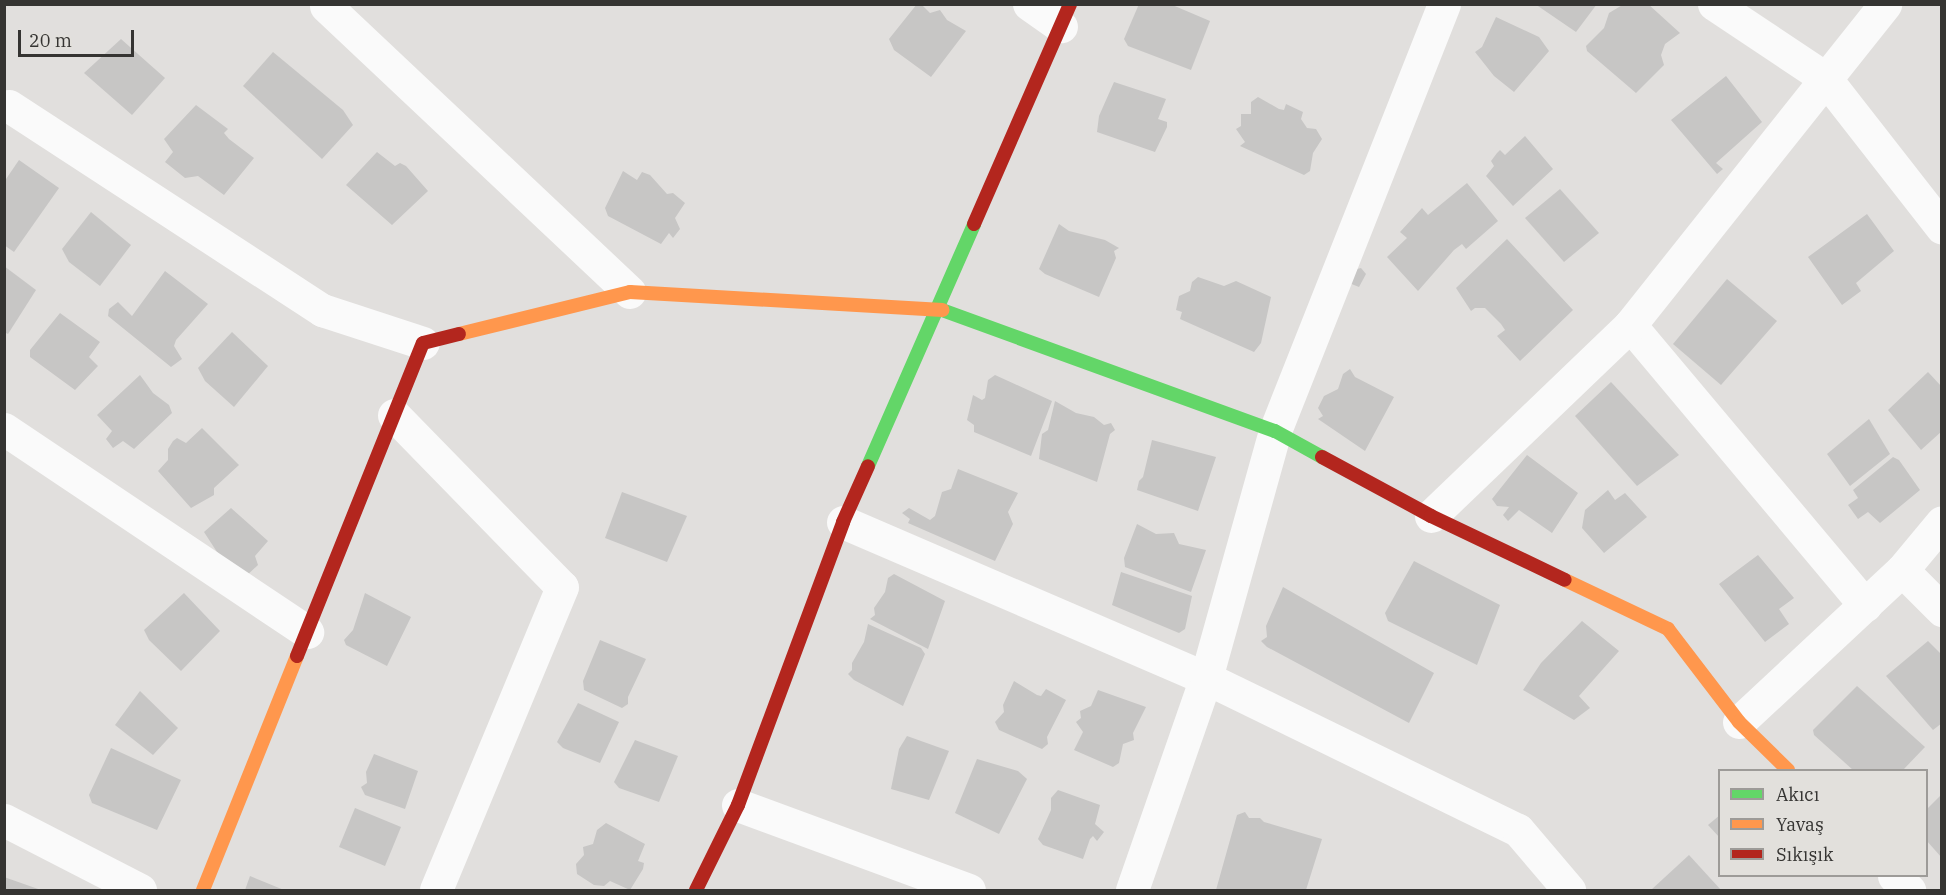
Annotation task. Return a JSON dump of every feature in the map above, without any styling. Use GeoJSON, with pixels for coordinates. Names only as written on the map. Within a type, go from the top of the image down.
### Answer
{"type":"FeatureCollection","features":[{"type":"Feature","properties":{"kind":"street"},"geometry":{"type":"LineString","coordinates":[[696,891],[738,805],[843,522],[1066,15],[1029,4]]}},
{"type":"Feature","properties":{"kind":"street"},"geometry":{"type":"LineString","coordinates":[[1132,891],[1206,678],[1275,431],[1444,4]]}},
{"type":"Feature","properties":{"kind":"street"},"geometry":{"type":"LineString","coordinates":[[1714,4],[1825,78],[1941,228]]}},
{"type":"Feature","properties":{"kind":"street"},"geometry":{"type":"LineString","coordinates":[[1431,516],[1630,325],[1885,4]]}},
{"type":"Feature","properties":{"kind":"street"},"geometry":{"type":"LineString","coordinates":[[326,6],[630,292]]}},
{"type":"Feature","properties":{"kind":"street"},"geometry":{"type":"LineString","coordinates":[[9,106],[322,310],[423,343],[630,292],[937,308],[1275,431],[1431,516],[1668,629],[1739,722],[1786,769]]}},
{"type":"Feature","properties":{"kind":"street"},"geometry":{"type":"LineString","coordinates":[[1630,325],[1864,605]]}},
{"type":"Feature","properties":{"kind":"street"},"geometry":{"type":"LineString","coordinates":[[203,891],[423,343]]}},
{"type":"Feature","properties":{"kind":"street"},"geometry":{"type":"LineString","coordinates":[[394,416],[562,587],[436,891]]}},
{"type":"Feature","properties":{"kind":"street"},"geometry":{"type":"LineString","coordinates":[[4,429],[307,632]]}},
{"type":"Feature","properties":{"kind":"street"},"geometry":{"type":"LineString","coordinates":[[843,522],[1206,678],[1518,830],[1569,891]]}},
{"type":"Feature","properties":{"kind":"street"},"geometry":{"type":"LineString","coordinates":[[1739,722],[1902,570],[1941,522]]}},
{"type":"Feature","properties":{"kind":"street"},"geometry":{"type":"LineString","coordinates":[[1902,570],[1941,610]]}},
{"type":"Feature","properties":{"kind":"street"},"geometry":{"type":"LineString","coordinates":[[738,805],[969,891]]}},
{"type":"Feature","properties":{"kind":"street"},"geometry":{"type":"LineString","coordinates":[[4,820],[140,891]]}},
{"type":"Feature","properties":{"kind":"street"},"geometry":{"type":"LineString","coordinates":[[1895,877],[1909,891]]}},
{"type":"Feature","properties":{"kind":"building"},"geometry":{"type":"Polygon","coordinates":[[[917,4],[921,4],[930,13],[940,10],[947,20],[966,31],[931,77],[894,50],[889,39],[917,4]]]}},
{"type":"Feature","properties":{"kind":"building"},"geometry":{"type":"Polygon","coordinates":[[[1139,4],[1170,4],[1210,21],[1191,70],[1128,46],[1124,39],[1139,4]]]}},
{"type":"Feature","properties":{"kind":"building"},"geometry":{"type":"Polygon","coordinates":[[[1535,4],[1597,4],[1576,32],[1535,4]]]}},
{"type":"Feature","properties":{"kind":"building"},"geometry":{"type":"Polygon","coordinates":[[[1624,4],[1648,4],[1680,33],[1665,44],[1661,55],[1664,65],[1636,93],[1587,51],[1586,46],[1604,28],[1609,13],[1624,4]]]}},
{"type":"Feature","properties":{"kind":"building"},"geometry":{"type":"Polygon","coordinates":[[[1496,17],[1539,37],[1549,51],[1514,92],[1494,76],[1475,52],[1482,47],[1496,17]]]}},
{"type":"Feature","properties":{"kind":"building"},"geometry":{"type":"Polygon","coordinates":[[[121,39],[165,78],[132,115],[84,73],[121,39]]]}},
{"type":"Feature","properties":{"kind":"building"},"geometry":{"type":"Polygon","coordinates":[[[273,52],[343,110],[353,125],[322,159],[243,86],[273,52]]]}},
{"type":"Feature","properties":{"kind":"building"},"geometry":{"type":"Polygon","coordinates":[[[1726,76],[1762,122],[1716,163],[1723,169],[1717,174],[1671,120],[1726,76]]]}},
{"type":"Feature","properties":{"kind":"building"},"geometry":{"type":"Polygon","coordinates":[[[1114,82],[1166,99],[1158,119],[1167,122],[1167,127],[1155,152],[1097,132],[1099,116],[1114,82]]]}},
{"type":"Feature","properties":{"kind":"building"},"geometry":{"type":"Polygon","coordinates":[[[1258,97],[1279,109],[1284,110],[1286,104],[1303,112],[1301,119],[1307,128],[1316,129],[1322,139],[1313,153],[1310,171],[1304,175],[1240,146],[1245,142],[1236,129],[1241,126],[1241,114],[1251,114],[1251,102],[1258,97]]]}},
{"type":"Feature","properties":{"kind":"building"},"geometry":{"type":"Polygon","coordinates":[[[196,105],[228,129],[224,133],[229,139],[254,158],[224,195],[198,176],[185,178],[165,162],[173,152],[164,139],[196,105]]]}},
{"type":"Feature","properties":{"kind":"building"},"geometry":{"type":"Polygon","coordinates":[[[1525,136],[1553,169],[1513,206],[1486,176],[1494,166],[1491,161],[1497,153],[1500,150],[1505,155],[1525,136]]]}},
{"type":"Feature","properties":{"kind":"building"},"geometry":{"type":"Polygon","coordinates":[[[377,152],[395,166],[400,163],[406,166],[428,191],[392,225],[346,185],[377,152]]]}},
{"type":"Feature","properties":{"kind":"building"},"geometry":{"type":"Polygon","coordinates":[[[19,160],[59,188],[14,252],[4,245],[4,182],[19,160]]]}},
{"type":"Feature","properties":{"kind":"building"},"geometry":{"type":"Polygon","coordinates":[[[623,171],[637,180],[642,172],[650,175],[667,194],[673,193],[685,203],[675,218],[680,229],[673,238],[669,233],[661,244],[608,216],[605,208],[623,171]]]}},
{"type":"Feature","properties":{"kind":"building"},"geometry":{"type":"Polygon","coordinates":[[[1467,183],[1498,221],[1466,249],[1462,244],[1454,250],[1418,291],[1387,257],[1407,238],[1400,232],[1422,208],[1428,215],[1467,183]]]}},
{"type":"Feature","properties":{"kind":"building"},"geometry":{"type":"Polygon","coordinates":[[[1560,189],[1599,233],[1564,262],[1525,218],[1560,189]]]}},
{"type":"Feature","properties":{"kind":"building"},"geometry":{"type":"Polygon","coordinates":[[[91,212],[131,245],[100,286],[69,262],[62,249],[91,212]]]}},
{"type":"Feature","properties":{"kind":"building"},"geometry":{"type":"Polygon","coordinates":[[[1867,214],[1894,251],[1856,283],[1861,291],[1842,305],[1808,257],[1867,214]]]}},
{"type":"Feature","properties":{"kind":"building"},"geometry":{"type":"Polygon","coordinates":[[[1059,224],[1069,231],[1105,240],[1119,248],[1114,251],[1116,258],[1099,297],[1045,274],[1039,269],[1059,224]]]}},
{"type":"Feature","properties":{"kind":"building"},"geometry":{"type":"Polygon","coordinates":[[[1507,239],[1573,310],[1520,361],[1497,336],[1505,330],[1501,324],[1485,308],[1475,308],[1471,311],[1456,288],[1507,239]]]}},
{"type":"Feature","properties":{"kind":"building"},"geometry":{"type":"Polygon","coordinates":[[[4,266],[36,290],[8,334],[4,332],[4,266]]]}},
{"type":"Feature","properties":{"kind":"building"},"geometry":{"type":"Polygon","coordinates":[[[1361,268],[1366,274],[1359,287],[1349,283],[1353,270],[1361,268]]]}},
{"type":"Feature","properties":{"kind":"building"},"geometry":{"type":"Polygon","coordinates":[[[165,271],[208,304],[176,340],[174,346],[182,359],[171,367],[108,316],[109,309],[118,302],[132,316],[165,271]]]}},
{"type":"Feature","properties":{"kind":"building"},"geometry":{"type":"Polygon","coordinates":[[[1198,277],[1224,286],[1236,281],[1271,297],[1261,343],[1254,352],[1180,319],[1182,312],[1176,310],[1179,296],[1190,291],[1192,282],[1198,277]]]}},
{"type":"Feature","properties":{"kind":"building"},"geometry":{"type":"Polygon","coordinates":[[[1727,279],[1777,321],[1721,385],[1673,344],[1727,279]]]}},
{"type":"Feature","properties":{"kind":"building"},"geometry":{"type":"Polygon","coordinates":[[[60,313],[100,342],[89,357],[98,366],[75,390],[30,357],[30,350],[60,313]]]}},
{"type":"Feature","properties":{"kind":"building"},"geometry":{"type":"Polygon","coordinates":[[[232,332],[268,366],[234,407],[205,381],[198,368],[232,332]]]}},
{"type":"Feature","properties":{"kind":"building"},"geometry":{"type":"Polygon","coordinates":[[[1350,369],[1355,377],[1394,397],[1365,451],[1318,419],[1323,416],[1318,408],[1324,396],[1338,389],[1343,374],[1350,369]]]}},
{"type":"Feature","properties":{"kind":"building"},"geometry":{"type":"Polygon","coordinates":[[[1928,372],[1942,387],[1942,431],[1921,450],[1888,410],[1928,372]]]}},
{"type":"Feature","properties":{"kind":"building"},"geometry":{"type":"Polygon","coordinates":[[[140,375],[153,393],[169,405],[172,413],[134,449],[123,441],[113,448],[106,439],[112,431],[97,415],[140,375]]]}},
{"type":"Feature","properties":{"kind":"building"},"geometry":{"type":"Polygon","coordinates":[[[995,375],[1052,401],[1031,456],[974,432],[974,425],[967,420],[973,395],[982,400],[985,398],[988,380],[995,375]]]}},
{"type":"Feature","properties":{"kind":"building"},"geometry":{"type":"Polygon","coordinates":[[[1611,382],[1679,455],[1637,486],[1575,416],[1611,382]]]}},
{"type":"Feature","properties":{"kind":"building"},"geometry":{"type":"Polygon","coordinates":[[[1055,401],[1076,413],[1094,417],[1104,425],[1111,423],[1115,430],[1110,434],[1097,482],[1039,459],[1042,434],[1048,430],[1055,401]]]}},
{"type":"Feature","properties":{"kind":"building"},"geometry":{"type":"Polygon","coordinates":[[[1869,419],[1890,454],[1850,486],[1827,454],[1869,419]]]}},
{"type":"Feature","properties":{"kind":"building"},"geometry":{"type":"Polygon","coordinates":[[[202,428],[239,465],[214,488],[214,495],[191,508],[158,471],[168,460],[168,449],[173,441],[177,438],[186,443],[202,428]]]}},
{"type":"Feature","properties":{"kind":"building"},"geometry":{"type":"Polygon","coordinates":[[[1152,440],[1216,457],[1198,511],[1137,490],[1139,481],[1143,477],[1152,440]]]}},
{"type":"Feature","properties":{"kind":"building"},"geometry":{"type":"Polygon","coordinates":[[[1527,455],[1578,493],[1552,533],[1519,510],[1508,521],[1503,515],[1509,507],[1497,506],[1492,499],[1527,455]]]}},
{"type":"Feature","properties":{"kind":"building"},"geometry":{"type":"Polygon","coordinates":[[[1893,457],[1899,460],[1920,490],[1880,523],[1868,512],[1858,519],[1848,505],[1858,498],[1853,490],[1893,457]]]}},
{"type":"Feature","properties":{"kind":"building"},"geometry":{"type":"Polygon","coordinates":[[[958,469],[1018,493],[1008,512],[1013,524],[995,561],[908,523],[910,519],[902,513],[909,508],[930,520],[935,516],[942,492],[951,489],[958,469]]]}},
{"type":"Feature","properties":{"kind":"building"},"geometry":{"type":"Polygon","coordinates":[[[1608,490],[1615,500],[1625,493],[1647,517],[1604,553],[1582,528],[1585,510],[1608,490]]]}},
{"type":"Feature","properties":{"kind":"building"},"geometry":{"type":"Polygon","coordinates":[[[622,492],[687,516],[667,562],[605,538],[622,492]]]}},
{"type":"Feature","properties":{"kind":"building"},"geometry":{"type":"Polygon","coordinates":[[[231,508],[268,541],[255,556],[258,565],[243,579],[217,552],[204,532],[231,508]]]}},
{"type":"Feature","properties":{"kind":"building"},"geometry":{"type":"Polygon","coordinates":[[[1137,524],[1156,534],[1174,533],[1179,544],[1206,550],[1191,592],[1125,567],[1124,558],[1137,524]]]}},
{"type":"Feature","properties":{"kind":"building"},"geometry":{"type":"Polygon","coordinates":[[[1758,555],[1794,598],[1779,609],[1789,624],[1765,642],[1719,584],[1758,555]]]}},
{"type":"Feature","properties":{"kind":"building"},"geometry":{"type":"Polygon","coordinates":[[[1414,561],[1500,605],[1477,665],[1388,621],[1385,613],[1414,561]]]}},
{"type":"Feature","properties":{"kind":"building"},"geometry":{"type":"Polygon","coordinates":[[[1121,572],[1192,596],[1185,629],[1179,633],[1112,605],[1121,572]]]}},
{"type":"Feature","properties":{"kind":"building"},"geometry":{"type":"Polygon","coordinates":[[[894,574],[945,601],[928,649],[870,619],[875,615],[874,608],[885,592],[888,578],[894,574]]]}},
{"type":"Feature","properties":{"kind":"building"},"geometry":{"type":"Polygon","coordinates":[[[1283,587],[1434,673],[1409,723],[1267,647],[1261,641],[1267,637],[1266,626],[1283,587]]]}},
{"type":"Feature","properties":{"kind":"building"},"geometry":{"type":"Polygon","coordinates":[[[184,593],[220,631],[181,671],[149,640],[144,630],[184,593]]]}},
{"type":"Feature","properties":{"kind":"building"},"geometry":{"type":"Polygon","coordinates":[[[365,593],[411,617],[387,666],[346,645],[344,640],[353,630],[365,593]]]}},
{"type":"Feature","properties":{"kind":"building"},"geometry":{"type":"Polygon","coordinates":[[[1582,621],[1619,651],[1579,696],[1590,708],[1574,720],[1523,690],[1541,663],[1582,621]]]}},
{"type":"Feature","properties":{"kind":"building"},"geometry":{"type":"Polygon","coordinates":[[[868,624],[921,648],[925,654],[903,706],[854,680],[848,674],[864,642],[868,624]]]}},
{"type":"Feature","properties":{"kind":"building"},"geometry":{"type":"Polygon","coordinates":[[[600,640],[646,659],[628,697],[628,704],[622,708],[584,690],[583,681],[600,640]]]}},
{"type":"Feature","properties":{"kind":"building"},"geometry":{"type":"Polygon","coordinates":[[[1928,641],[1942,655],[1942,723],[1933,730],[1886,676],[1928,641]]]}},
{"type":"Feature","properties":{"kind":"building"},"geometry":{"type":"Polygon","coordinates":[[[1014,681],[1037,695],[1041,696],[1046,689],[1066,700],[1047,737],[1048,744],[1042,749],[999,730],[995,722],[1004,712],[1003,705],[1014,681]]]}},
{"type":"Feature","properties":{"kind":"building"},"geometry":{"type":"Polygon","coordinates":[[[1857,686],[1925,747],[1904,769],[1852,769],[1814,735],[1813,730],[1857,686]]]}},
{"type":"Feature","properties":{"kind":"building"},"geometry":{"type":"Polygon","coordinates":[[[1098,690],[1146,707],[1133,733],[1134,740],[1123,744],[1119,763],[1113,767],[1074,750],[1083,732],[1076,722],[1081,718],[1080,711],[1091,706],[1098,690]]]}},
{"type":"Feature","properties":{"kind":"building"},"geometry":{"type":"Polygon","coordinates":[[[140,691],[178,728],[153,755],[115,725],[140,691]]]}},
{"type":"Feature","properties":{"kind":"building"},"geometry":{"type":"Polygon","coordinates":[[[578,703],[619,722],[600,763],[563,748],[557,742],[578,703]]]}},
{"type":"Feature","properties":{"kind":"building"},"geometry":{"type":"Polygon","coordinates":[[[907,736],[949,751],[929,800],[891,789],[899,749],[907,736]]]}},
{"type":"Feature","properties":{"kind":"building"},"geometry":{"type":"Polygon","coordinates":[[[635,740],[678,756],[659,802],[619,788],[614,782],[635,740]]]}},
{"type":"Feature","properties":{"kind":"building"},"geometry":{"type":"Polygon","coordinates":[[[111,748],[181,780],[157,830],[92,803],[89,795],[111,748]]]}},
{"type":"Feature","properties":{"kind":"building"},"geometry":{"type":"Polygon","coordinates":[[[374,754],[418,771],[405,809],[365,795],[361,787],[367,783],[366,772],[374,754]]]}},
{"type":"Feature","properties":{"kind":"building"},"geometry":{"type":"Polygon","coordinates":[[[977,759],[1018,771],[1027,779],[999,834],[955,813],[977,759]]]}},
{"type":"Feature","properties":{"kind":"building"},"geometry":{"type":"Polygon","coordinates":[[[1058,790],[1100,805],[1095,824],[1104,832],[1097,841],[1093,836],[1090,839],[1083,859],[1043,845],[1038,839],[1051,810],[1051,798],[1058,790]]]}},
{"type":"Feature","properties":{"kind":"building"},"geometry":{"type":"Polygon","coordinates":[[[1942,794],[1942,858],[1928,842],[1928,808],[1942,794]]]}},
{"type":"Feature","properties":{"kind":"building"},"geometry":{"type":"Polygon","coordinates":[[[355,808],[401,827],[385,866],[339,847],[355,808]]]}},
{"type":"Feature","properties":{"kind":"building"},"geometry":{"type":"Polygon","coordinates":[[[1245,812],[1249,818],[1260,818],[1264,822],[1322,839],[1306,890],[1216,890],[1237,815],[1245,812]]]}},
{"type":"Feature","properties":{"kind":"building"},"geometry":{"type":"Polygon","coordinates":[[[1718,817],[1718,836],[1708,825],[1718,817]]]}},
{"type":"Feature","properties":{"kind":"building"},"geometry":{"type":"Polygon","coordinates":[[[606,823],[645,844],[638,861],[644,863],[643,869],[630,890],[610,881],[604,886],[594,885],[577,874],[576,864],[584,855],[583,847],[593,844],[597,830],[606,823]]]}},
{"type":"Feature","properties":{"kind":"building"},"geometry":{"type":"Polygon","coordinates":[[[1689,855],[1721,890],[1651,890],[1689,855]]]}},
{"type":"Feature","properties":{"kind":"building"},"geometry":{"type":"Polygon","coordinates":[[[250,876],[284,890],[245,890],[250,876]]]}},
{"type":"Feature","properties":{"kind":"building"},"geometry":{"type":"Polygon","coordinates":[[[4,877],[41,890],[4,890],[4,877]]]}},
{"type":"Feature","properties":{"kind":"traffic: fast"},"geometry":{"type":"LineString","coordinates":[[868,466],[974,224]]}},
{"type":"Feature","properties":{"kind":"traffic: fast"},"geometry":{"type":"LineString","coordinates":[[942,310],[1275,431],[1322,457]]}},
{"type":"Feature","properties":{"kind":"traffic: slow"},"geometry":{"type":"LineString","coordinates":[[459,334],[630,292],[942,310]]}},
{"type":"Feature","properties":{"kind":"traffic: slow"},"geometry":{"type":"LineString","coordinates":[[1565,580],[1668,629],[1739,722],[1787,769]]}},
{"type":"Feature","properties":{"kind":"traffic: slow"},"geometry":{"type":"LineString","coordinates":[[203,890],[297,656]]}},
{"type":"Feature","properties":{"kind":"traffic: jam"},"geometry":{"type":"LineString","coordinates":[[974,224],[1070,4]]}},
{"type":"Feature","properties":{"kind":"traffic: jam"},"geometry":{"type":"LineString","coordinates":[[297,656],[423,343],[459,334]]}},
{"type":"Feature","properties":{"kind":"traffic: jam"},"geometry":{"type":"LineString","coordinates":[[1322,457],[1431,516],[1565,580]]}},
{"type":"Feature","properties":{"kind":"traffic: jam"},"geometry":{"type":"LineString","coordinates":[[696,890],[738,805],[843,522],[868,466]]}}]}
